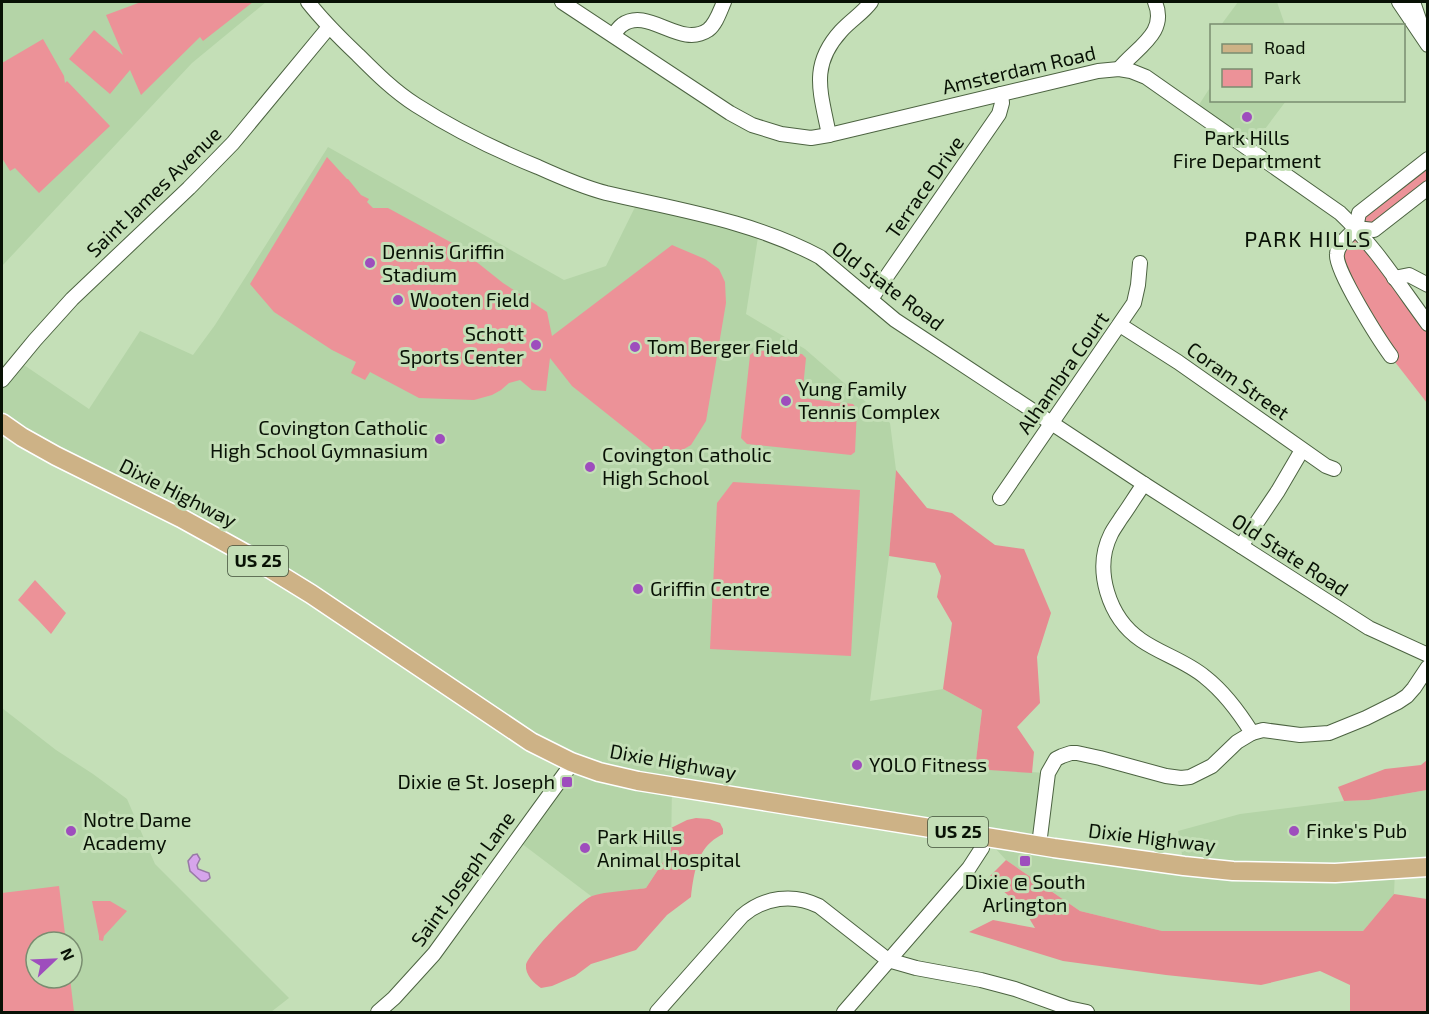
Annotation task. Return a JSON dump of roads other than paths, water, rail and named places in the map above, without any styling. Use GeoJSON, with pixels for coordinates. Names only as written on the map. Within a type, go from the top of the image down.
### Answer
{"type":"FeatureCollection","features":[{"type":"Feature","properties":{"kind":"main road","name":"Dixie Highway"},"geometry":{"type":"LineString","coordinates":[[2,423],[56,456],[181,518],[246,554],[311,594],[531,742],[571,762],[599,772],[639,781],[1039,845],[1233,871],[1335,873],[1428,867]]}},
{"type":"Feature","properties":{"kind":"street","name":"Old State Road"},"geometry":{"type":"LineString","coordinates":[[308,2],[329,27],[392,87],[415,105],[472,138],[514,158],[605,193],[708,215],[758,230],[820,257],[895,320],[1144,484],[1369,628],[1428,655]]}},
{"type":"Feature","properties":{"kind":"street","name":"Amsterdam Road"},"geometry":{"type":"LineString","coordinates":[[562,2],[730,113],[752,125],[781,134],[811,138],[1098,70],[1131,71],[1146,77],[1178,98],[1340,213],[1356,228],[1428,324]]}},
{"type":"Feature","properties":{"kind":"street"},"geometry":{"type":"LineString","coordinates":[[613,35],[621,25],[634,20],[649,21],[687,35],[703,32],[714,23],[724,2]]}},
{"type":"Feature","properties":{"kind":"street"},"geometry":{"type":"LineString","coordinates":[[829,135],[819,87],[823,58],[831,43],[871,2]]}},
{"type":"Feature","properties":{"kind":"street"},"geometry":{"type":"LineString","coordinates":[[1119,69],[1146,42],[1158,25],[1160,16],[1155,2]]}},
{"type":"Feature","properties":{"kind":"street"},"geometry":{"type":"LineString","coordinates":[[1399,2],[1428,44]]}},
{"type":"Feature","properties":{"kind":"street"},"geometry":{"type":"LineString","coordinates":[[1413,2],[1428,44]]}},
{"type":"Feature","properties":{"kind":"street","name":"Saint James Avenue"},"geometry":{"type":"LineString","coordinates":[[2,380],[34,340],[72,299],[233,143],[329,27]]}},
{"type":"Feature","properties":{"kind":"street","name":"Terrace Drive"},"geometry":{"type":"LineString","coordinates":[[871,298],[999,114],[1002,103],[1001,94]]}},
{"type":"Feature","properties":{"kind":"street"},"geometry":{"type":"LineString","coordinates":[[1391,356],[1360,307],[1337,264],[1336,255],[1339,246],[1356,228],[1359,213],[1428,159]]}},
{"type":"Feature","properties":{"kind":"street"},"geometry":{"type":"LineString","coordinates":[[1356,228],[1374,230],[1428,188]]}},
{"type":"Feature","properties":{"kind":"street","name":"Alhambra Court"},"geometry":{"type":"LineString","coordinates":[[1000,498],[1134,303],[1140,263]]}},
{"type":"Feature","properties":{"kind":"street"},"geometry":{"type":"LineString","coordinates":[[1394,278],[1409,275],[1428,285]]}},
{"type":"Feature","properties":{"kind":"street","name":"Coram Street"},"geometry":{"type":"LineString","coordinates":[[1120,325],[1178,362],[1302,450],[1334,469]]}},
{"type":"Feature","properties":{"kind":"street"},"geometry":{"type":"LineString","coordinates":[[1241,546],[1302,450]]}},
{"type":"Feature","properties":{"kind":"street"},"geometry":{"type":"LineString","coordinates":[[1144,484],[1111,534],[1104,556],[1105,581],[1112,606],[1123,623],[1142,640],[1204,676],[1239,713],[1252,733]]}},
{"type":"Feature","properties":{"kind":"street"},"geometry":{"type":"LineString","coordinates":[[1039,845],[1048,773],[1056,759],[1077,753],[1166,776],[1190,777],[1212,766],[1237,742],[1252,733],[1263,730],[1300,735],[1329,733],[1366,718],[1398,702],[1414,688],[1428,667]]}},
{"type":"Feature","properties":{"kind":"street","name":"Saint Joseph Lane"},"geometry":{"type":"LineString","coordinates":[[378,1012],[434,954],[571,762]]}},
{"type":"Feature","properties":{"kind":"street"},"geometry":{"type":"LineString","coordinates":[[844,1012],[969,868],[982,848],[984,836]]}},
{"type":"Feature","properties":{"kind":"street"},"geometry":{"type":"LineString","coordinates":[[657,1012],[742,916],[754,906],[775,899],[796,898],[819,906],[888,960],[916,968],[981,980],[1087,1012]]}},
{"type":"Feature","properties":{"kind":"place","name":"Park Hills Fire Department"},"geometry":{"type":"Point","coordinates":[1247,117]}},
{"type":"Feature","properties":{"kind":"place","name":"Dennis Griffin Stadium"},"geometry":{"type":"Point","coordinates":[370,263]}},
{"type":"Feature","properties":{"kind":"place","name":"Wooten Field"},"geometry":{"type":"Point","coordinates":[398,300]}},
{"type":"Feature","properties":{"kind":"place","name":"Schott Sports Center"},"geometry":{"type":"Point","coordinates":[536,345]}},
{"type":"Feature","properties":{"kind":"place","name":"Tom Berger Field"},"geometry":{"type":"Point","coordinates":[635,347]}},
{"type":"Feature","properties":{"kind":"place","name":"Yung Family Tennis Complex"},"geometry":{"type":"Point","coordinates":[786,401]}},
{"type":"Feature","properties":{"kind":"place","name":"Covington Catholic High School Gymnasium"},"geometry":{"type":"Point","coordinates":[440,439]}},
{"type":"Feature","properties":{"kind":"place","name":"Covington Catholic High School"},"geometry":{"type":"Point","coordinates":[590,467]}},
{"type":"Feature","properties":{"kind":"place","name":"Griffin Centre"},"geometry":{"type":"Point","coordinates":[638,589]}},
{"type":"Feature","properties":{"kind":"place","name":"YOLO Fitness"},"geometry":{"type":"Point","coordinates":[857,765]}},
{"type":"Feature","properties":{"kind":"place","name":"Dixie @ St. Joseph"},"geometry":{"type":"Point","coordinates":[567,782]}},
{"type":"Feature","properties":{"kind":"place","name":"Notre Dame Academy"},"geometry":{"type":"Point","coordinates":[71,831]}},
{"type":"Feature","properties":{"kind":"place","name":"Finke's Pub"},"geometry":{"type":"Point","coordinates":[1294,831]}},
{"type":"Feature","properties":{"kind":"place","name":"Park Hills Animal Hospital"},"geometry":{"type":"Point","coordinates":[585,848]}},
{"type":"Feature","properties":{"kind":"place","name":"Dixie @ South Arlington"},"geometry":{"type":"Point","coordinates":[1025,861]}},
{"type":"Feature","properties":{"kind":"district","name":"PARK HILLS"},"geometry":{"type":"Point","coordinates":[1308,239]}}]}
